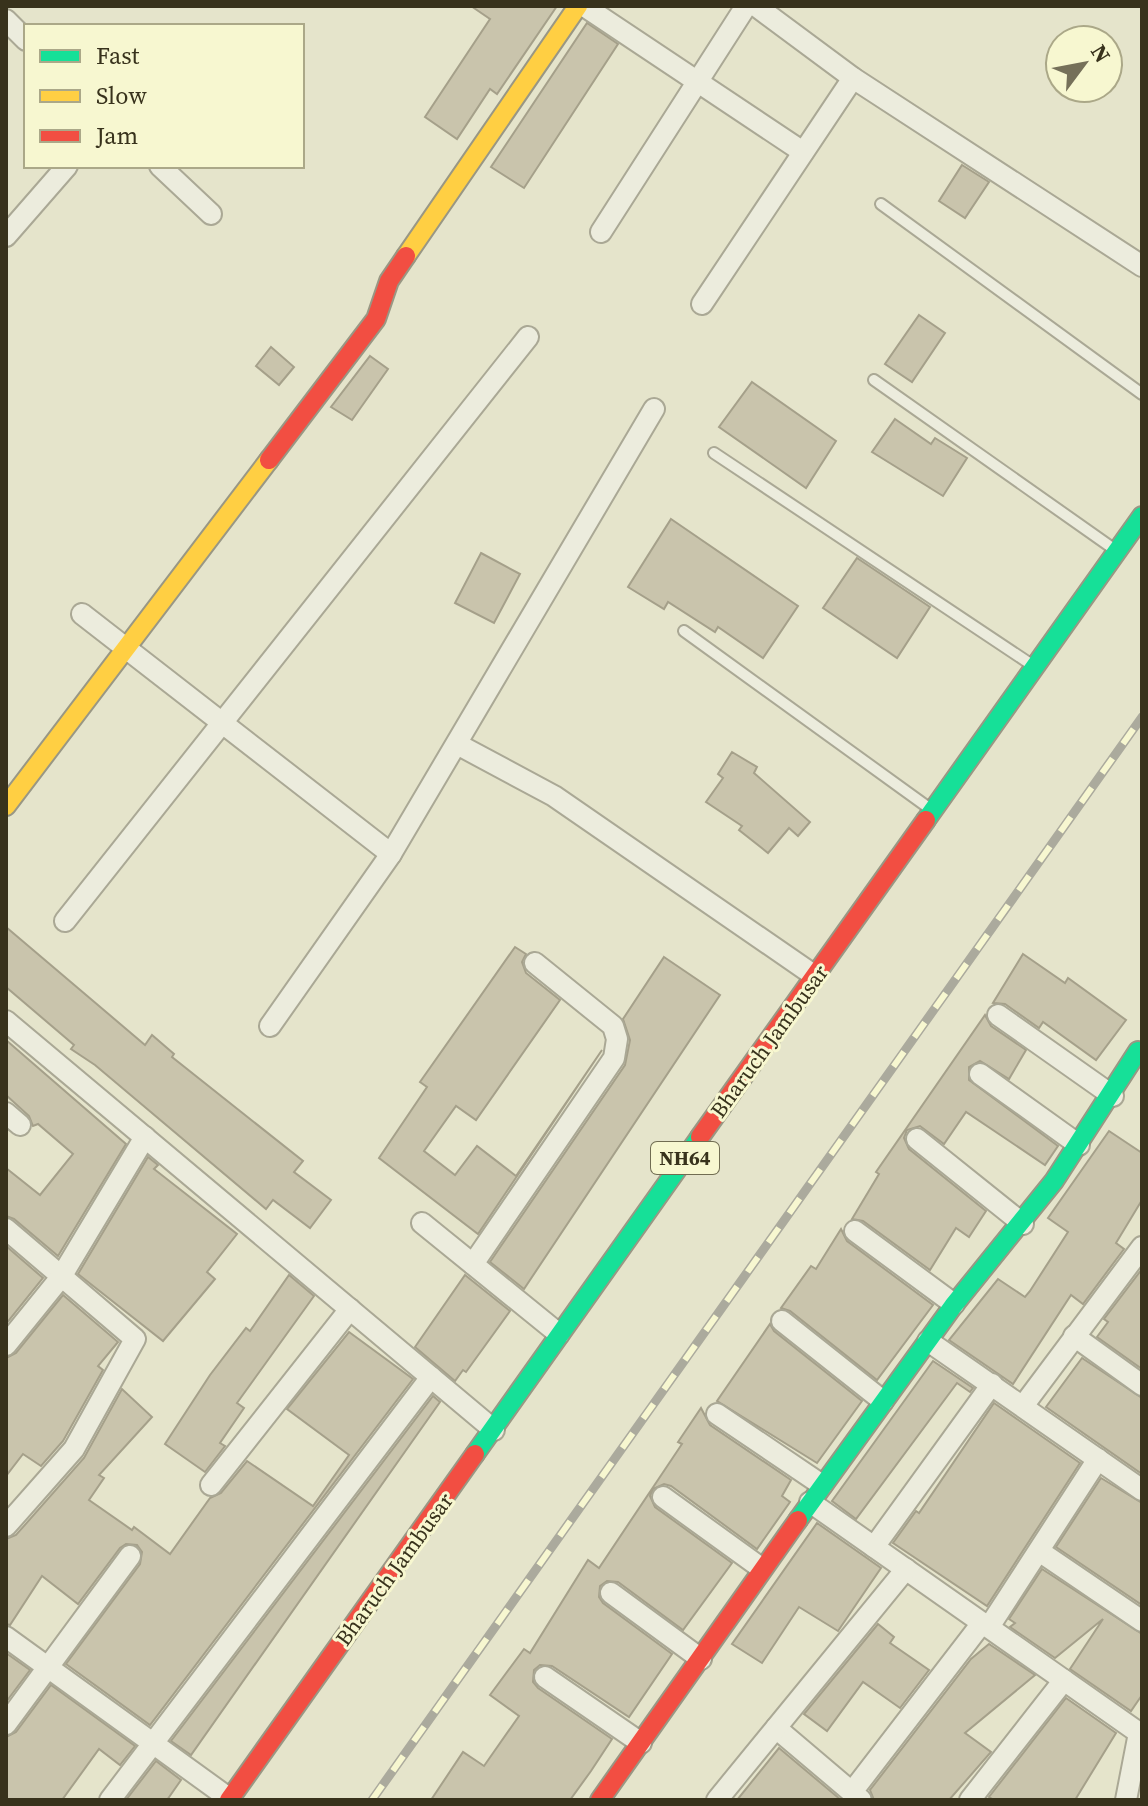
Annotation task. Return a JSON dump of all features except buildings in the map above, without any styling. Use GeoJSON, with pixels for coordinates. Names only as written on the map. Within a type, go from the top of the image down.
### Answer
{"type":"FeatureCollection","features":[{"type":"Feature","properties":{"kind":"main road"},"geometry":{"type":"LineString","coordinates":[[6,806],[376,319],[389,281],[581,6]]}},
{"type":"Feature","properties":{"kind":"main road","name":"Bharuch Jambusar"},"geometry":{"type":"LineString","coordinates":[[230,1800],[1142,516]]}},
{"type":"Feature","properties":{"kind":"main road"},"geometry":{"type":"LineString","coordinates":[[600,1800],[701,1659],[761,1568],[954,1304],[1023,1224],[1113,1096],[1138,1051]]}},
{"type":"Feature","properties":{"kind":"street"},"geometry":{"type":"LineString","coordinates":[[581,6],[803,152]]}},
{"type":"Feature","properties":{"kind":"street"},"geometry":{"type":"LineString","coordinates":[[601,232],[746,6]]}},
{"type":"Feature","properties":{"kind":"street"},"geometry":{"type":"LineString","coordinates":[[756,6],[853,78],[1142,266]]}},
{"type":"Feature","properties":{"kind":"street"},"geometry":{"type":"LineString","coordinates":[[6,20],[24,38]]}},
{"type":"Feature","properties":{"kind":"street"},"geometry":{"type":"LineString","coordinates":[[702,304],[853,78]]}},
{"type":"Feature","properties":{"kind":"street"},"geometry":{"type":"LineString","coordinates":[[6,236],[65,168]]}},
{"type":"Feature","properties":{"kind":"street"},"geometry":{"type":"LineString","coordinates":[[162,168],[211,214]]}},
{"type":"Feature","properties":{"kind":"street"},"geometry":{"type":"LineString","coordinates":[[65,921],[528,337]]}},
{"type":"Feature","properties":{"kind":"street"},"geometry":{"type":"LineString","coordinates":[[270,1026],[391,854],[654,409]]}},
{"type":"Feature","properties":{"kind":"street"},"geometry":{"type":"LineString","coordinates":[[82,614],[391,854]]}},
{"type":"Feature","properties":{"kind":"street"},"geometry":{"type":"LineString","coordinates":[[457,744],[554,796],[815,976]]}},
{"type":"Feature","properties":{"kind":"street"},"geometry":{"type":"LineString","coordinates":[[473,1264],[614,1058],[617,1039],[613,1026],[535,963]]}},
{"type":"Feature","properties":{"kind":"street"},"geometry":{"type":"LineString","coordinates":[[998,1015],[1113,1096]]}},
{"type":"Feature","properties":{"kind":"street"},"geometry":{"type":"LineString","coordinates":[[6,1021],[494,1430]]}},
{"type":"Feature","properties":{"kind":"street"},"geometry":{"type":"LineString","coordinates":[[980,1074],[1079,1145]]}},
{"type":"Feature","properties":{"kind":"street"},"geometry":{"type":"LineString","coordinates":[[6,1345],[61,1277],[145,1137]]}},
{"type":"Feature","properties":{"kind":"street"},"geometry":{"type":"LineString","coordinates":[[917,1139],[1023,1224]]}},
{"type":"Feature","properties":{"kind":"street"},"geometry":{"type":"LineString","coordinates":[[422,1223],[559,1334]]}},
{"type":"Feature","properties":{"kind":"street"},"geometry":{"type":"LineString","coordinates":[[6,1229],[135,1339],[74,1449],[6,1526]]}},
{"type":"Feature","properties":{"kind":"street"},"geometry":{"type":"LineString","coordinates":[[855,1231],[954,1304]]}},
{"type":"Feature","properties":{"kind":"street"},"geometry":{"type":"LineString","coordinates":[[1023,1406],[1141,1249]]}},
{"type":"Feature","properties":{"kind":"street"},"geometry":{"type":"LineString","coordinates":[[211,1485],[350,1309]]}},
{"type":"Feature","properties":{"kind":"street"},"geometry":{"type":"LineString","coordinates":[[782,1321],[883,1401]]}},
{"type":"Feature","properties":{"kind":"street"},"geometry":{"type":"LineString","coordinates":[[1074,1336],[1142,1385]]}},
{"type":"Feature","properties":{"kind":"street"},"geometry":{"type":"LineString","coordinates":[[928,1341],[1142,1490]]}},
{"type":"Feature","properties":{"kind":"street"},"geometry":{"type":"LineString","coordinates":[[110,1800],[431,1377]]}},
{"type":"Feature","properties":{"kind":"street"},"geometry":{"type":"LineString","coordinates":[[874,1547],[992,1384]]}},
{"type":"Feature","properties":{"kind":"street"},"geometry":{"type":"LineString","coordinates":[[717,1414],[816,1493],[874,1547],[1140,1734],[1126,1800]]}},
{"type":"Feature","properties":{"kind":"street"},"geometry":{"type":"LineString","coordinates":[[776,1728],[856,1796],[1039,1551],[1098,1459]]}},
{"type":"Feature","properties":{"kind":"street"},"geometry":{"type":"LineString","coordinates":[[663,1497],[761,1568]]}},
{"type":"Feature","properties":{"kind":"street"},"geometry":{"type":"LineString","coordinates":[[1039,1551],[1142,1621]]}},
{"type":"Feature","properties":{"kind":"street"},"geometry":{"type":"LineString","coordinates":[[6,1724],[130,1556]]}},
{"type":"Feature","properties":{"kind":"street"},"geometry":{"type":"LineString","coordinates":[[717,1800],[906,1569]]}},
{"type":"Feature","properties":{"kind":"street"},"geometry":{"type":"LineString","coordinates":[[611,1593],[701,1659]]}},
{"type":"Feature","properties":{"kind":"street"},"geometry":{"type":"LineString","coordinates":[[6,1637],[230,1800]]}},
{"type":"Feature","properties":{"kind":"street"},"geometry":{"type":"LineString","coordinates":[[545,1677],[641,1743]]}},
{"type":"Feature","properties":{"kind":"street"},"geometry":{"type":"LineString","coordinates":[[970,1800],[1064,1680]]}},
{"type":"Feature","properties":{"kind":"lane"},"geometry":{"type":"LineString","coordinates":[[881,204],[1142,394]]}},
{"type":"Feature","properties":{"kind":"lane"},"geometry":{"type":"LineString","coordinates":[[874,380],[1117,551]]}},
{"type":"Feature","properties":{"kind":"lane"},"geometry":{"type":"LineString","coordinates":[[714,453],[1035,667]]}},
{"type":"Feature","properties":{"kind":"lane"},"geometry":{"type":"LineString","coordinates":[[684,631],[932,811]]}},
{"type":"Feature","properties":{"kind":"railway"},"geometry":{"type":"LineString","coordinates":[[372,1800],[1142,717]]}},
{"type":"Feature","properties":{"kind":"traffic: fast"},"geometry":{"type":"LineString","coordinates":[[926,820],[1142,516]]}},
{"type":"Feature","properties":{"kind":"traffic: fast"},"geometry":{"type":"LineString","coordinates":[[798,1520],[953,1306],[1054,1181],[1138,1051]]}},
{"type":"Feature","properties":{"kind":"traffic: fast"},"geometry":{"type":"LineString","coordinates":[[475,1454],[700,1137]]}},
{"type":"Feature","properties":{"kind":"traffic: slow"},"geometry":{"type":"LineString","coordinates":[[406,256],[578,6]]}},
{"type":"Feature","properties":{"kind":"traffic: slow"},"geometry":{"type":"LineString","coordinates":[[6,806],[269,460]]}},
{"type":"Feature","properties":{"kind":"traffic: jam"},"geometry":{"type":"LineString","coordinates":[[269,460],[376,319],[389,281],[406,256]]}},
{"type":"Feature","properties":{"kind":"traffic: jam"},"geometry":{"type":"LineString","coordinates":[[700,1137],[926,820]]}},
{"type":"Feature","properties":{"kind":"traffic: jam"},"geometry":{"type":"LineString","coordinates":[[229,1800],[475,1454]]}},
{"type":"Feature","properties":{"kind":"traffic: jam"},"geometry":{"type":"LineString","coordinates":[[600,1800],[798,1520]]}}]}
